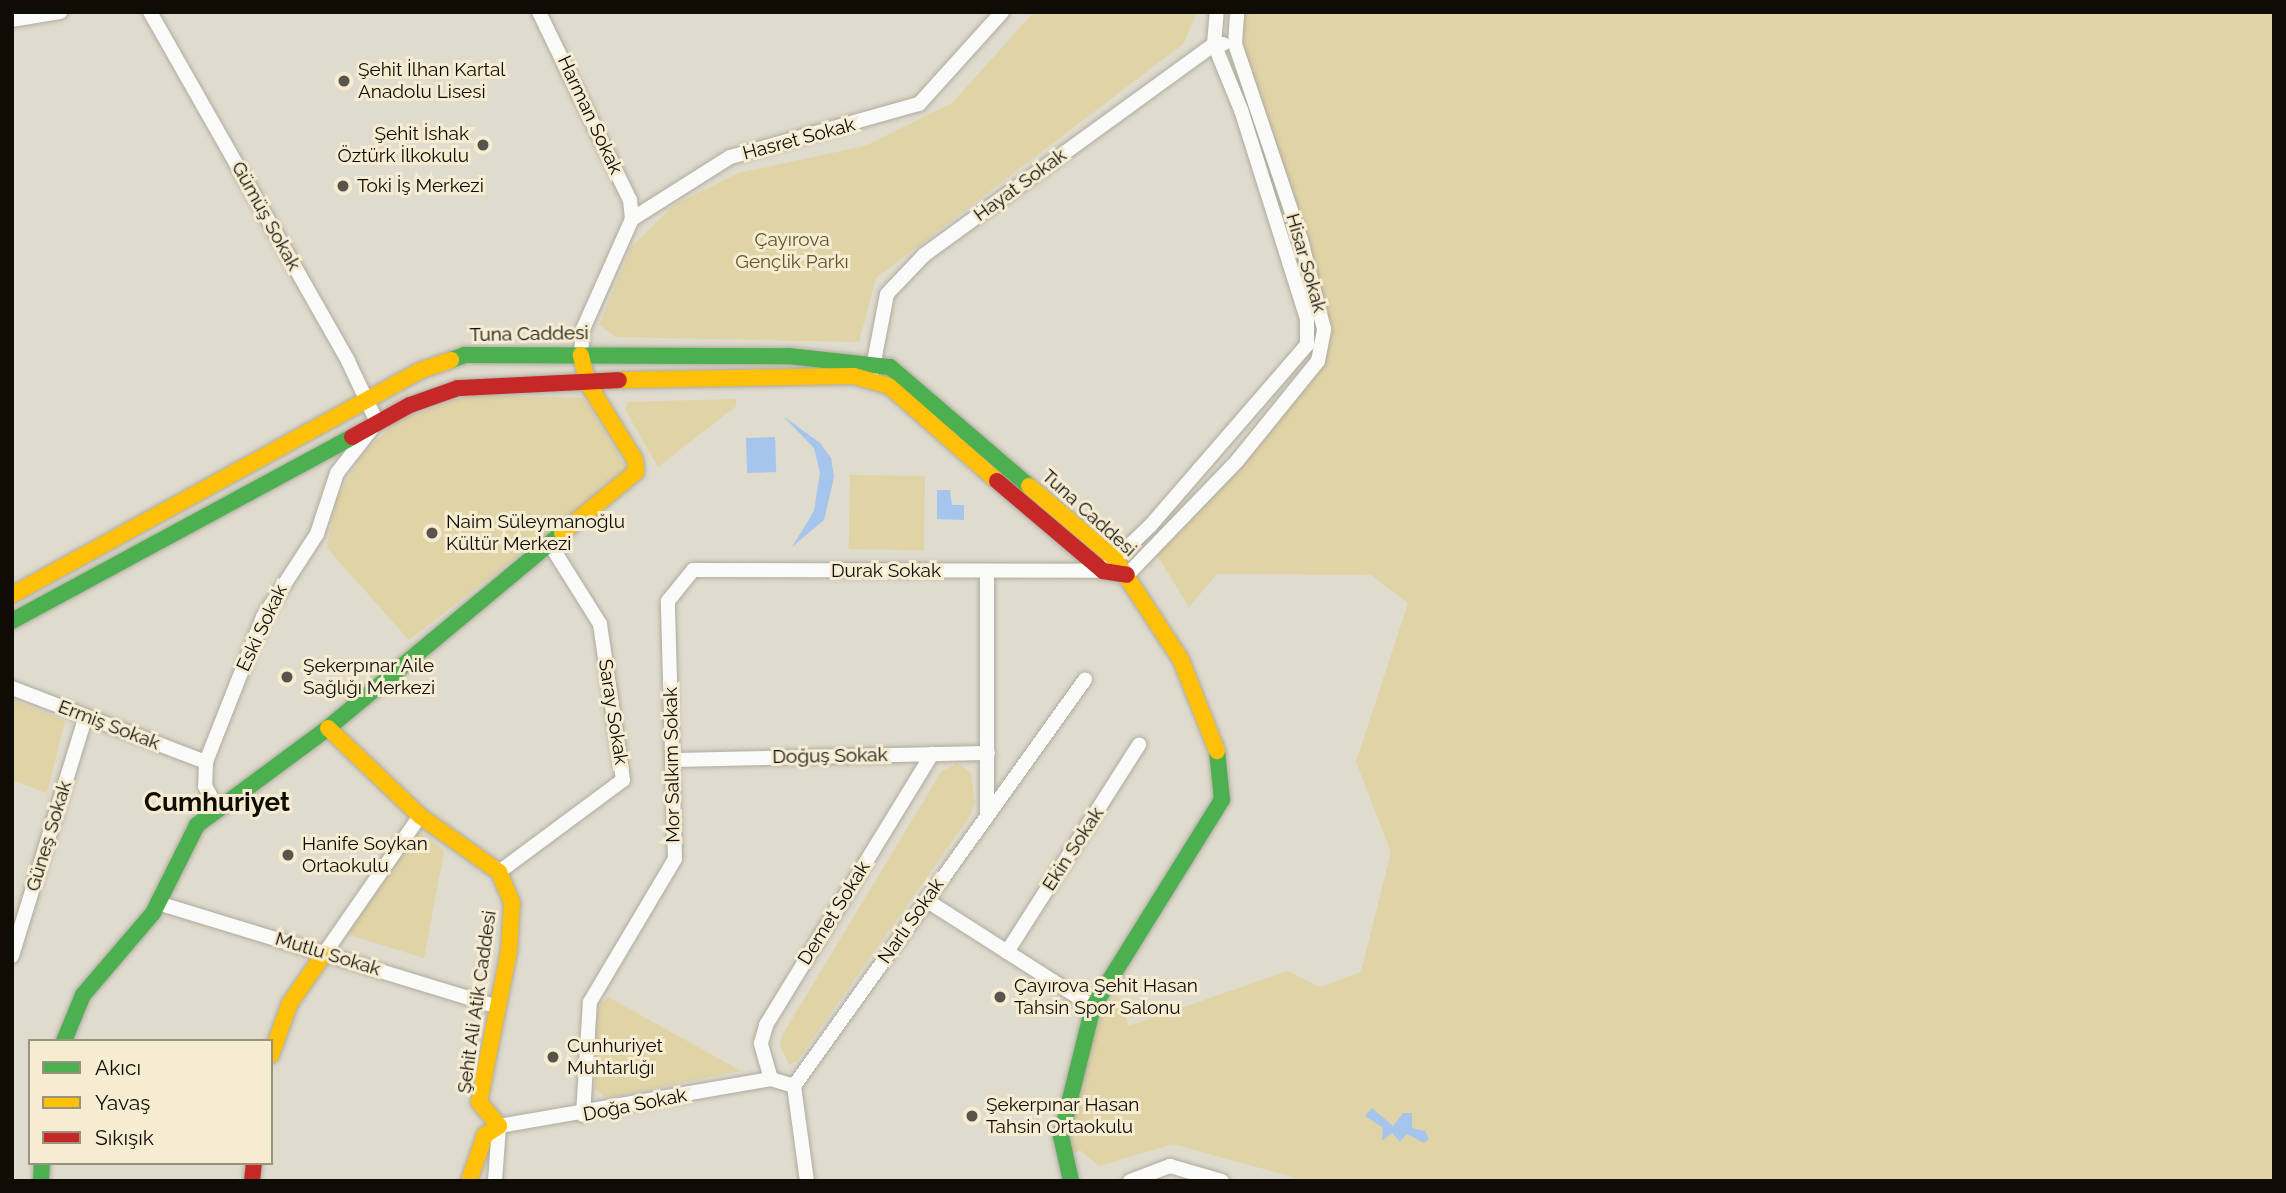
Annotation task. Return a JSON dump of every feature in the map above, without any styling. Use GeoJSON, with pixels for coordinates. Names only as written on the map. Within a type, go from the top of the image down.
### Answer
{"type":"FeatureCollection","features":[{"type":"Feature","properties":{"kind":"street"},"geometry":{"type":"LineString","coordinates":[[12,20],[60,12]]}},
{"type":"Feature","properties":{"kind":"street","name":"Gümüş Sokak"},"geometry":{"type":"LineString","coordinates":[[150,12],[377,422]]}},
{"type":"Feature","properties":{"kind":"street","name":"Harman Sokak"},"geometry":{"type":"LineString","coordinates":[[540,12],[630,200],[632,219]]}},
{"type":"Feature","properties":{"kind":"street","name":"Hasret Sokak"},"geometry":{"type":"LineString","coordinates":[[632,219],[730,157],[919,104],[1002,12]]}},
{"type":"Feature","properties":{"kind":"street","name":"Hisar Sokak"},"geometry":{"type":"LineString","coordinates":[[1109,565],[1307,345],[1307,319],[1241,110],[1214,44],[1217,12]]}},
{"type":"Feature","properties":{"kind":"street","name":"Hisar Sokak"},"geometry":{"type":"LineString","coordinates":[[1127,575],[1237,461],[1318,362],[1324,329],[1301,240],[1235,44],[1237,12]]}},
{"type":"Feature","properties":{"kind":"street"},"geometry":{"type":"LineString","coordinates":[[1214,44],[1235,44]]}},
{"type":"Feature","properties":{"kind":"street","name":"Hayat Sokak"},"geometry":{"type":"LineString","coordinates":[[870,380],[887,294],[924,255],[1214,44]]}},
{"type":"Feature","properties":{"kind":"street"},"geometry":{"type":"LineString","coordinates":[[65,1039],[83,995],[158,903],[197,825],[328,728],[551,547],[636,472],[635,460],[588,384],[581,355],[583,329],[632,219]]}},
{"type":"Feature","properties":{"kind":"street","name":"Tuna Caddesi"},"geometry":{"type":"LineString","coordinates":[[12,595],[419,371],[466,355],[788,356],[890,367],[917,386],[1109,565]]}},
{"type":"Feature","properties":{"kind":"street","name":"Tuna Caddesi"},"geometry":{"type":"LineString","coordinates":[[12,621],[377,422],[458,388],[721,376],[854,376],[889,386],[1109,565],[1127,575],[1181,660],[1217,748],[1222,800],[1093,1007],[1061,1136],[1071,1181]]}},
{"type":"Feature","properties":{"kind":"street","name":"Eski Sokak"},"geometry":{"type":"LineString","coordinates":[[218,809],[205,786],[206,762],[263,617],[317,534],[337,473],[377,422]]}},
{"type":"Feature","properties":{"kind":"street","name":"Saray Sokak"},"geometry":{"type":"LineString","coordinates":[[499,872],[623,780],[600,624],[551,547]]}},
{"type":"Feature","properties":{"kind":"street","name":"Durak Sokak"},"geometry":{"type":"LineString","coordinates":[[668,601],[693,570],[987,571],[1109,565]]}},
{"type":"Feature","properties":{"kind":"street"},"geometry":{"type":"LineString","coordinates":[[987,571],[987,814]]}},
{"type":"Feature","properties":{"kind":"street","name":"Mor Salkım Sokak"},"geometry":{"type":"LineString","coordinates":[[583,1115],[590,1002],[675,859],[668,601]]}},
{"type":"Feature","properties":{"kind":"street","name":"Narlı Sokak"},"geometry":{"type":"LineString","coordinates":[[794,1086],[1084,680]]}},
{"type":"Feature","properties":{"kind":"street","name":"Ermiş Sokak"},"geometry":{"type":"LineString","coordinates":[[12,688],[206,762]]}},
{"type":"Feature","properties":{"kind":"street","name":"Güneş Sokak"},"geometry":{"type":"LineString","coordinates":[[12,956],[86,716]]}},
{"type":"Feature","properties":{"kind":"street"},"geometry":{"type":"LineString","coordinates":[[328,728],[420,816],[499,872]]}},
{"type":"Feature","properties":{"kind":"street","name":"Ekin Sokak"},"geometry":{"type":"LineString","coordinates":[[1007,952],[1139,746]]}},
{"type":"Feature","properties":{"kind":"street","name":"Doğuş Sokak"},"geometry":{"type":"LineString","coordinates":[[672,760],[988,753]]}},
{"type":"Feature","properties":{"kind":"street","name":"Demet Sokak"},"geometry":{"type":"LineString","coordinates":[[771,1079],[761,1044],[765,1025],[932,754]]}},
{"type":"Feature","properties":{"kind":"street"},"geometry":{"type":"LineString","coordinates":[[273,1050],[290,1003],[420,816]]}},
{"type":"Feature","properties":{"kind":"street","name":"Şehit Ali Atik Caddesi"},"geometry":{"type":"LineString","coordinates":[[499,872],[512,903],[509,951],[479,1102],[499,1126]]}},
{"type":"Feature","properties":{"kind":"street"},"geometry":{"type":"LineString","coordinates":[[926,900],[1093,1007]]}},
{"type":"Feature","properties":{"kind":"street","name":"Mutlu Sokak"},"geometry":{"type":"LineString","coordinates":[[158,903],[498,1007]]}},
{"type":"Feature","properties":{"kind":"street"},"geometry":{"type":"LineString","coordinates":[[771,1079],[794,1086],[807,1181]]}},
{"type":"Feature","properties":{"kind":"street","name":"Doğa Sokak"},"geometry":{"type":"LineString","coordinates":[[499,1126],[583,1115],[771,1079]]}},
{"type":"Feature","properties":{"kind":"street"},"geometry":{"type":"LineString","coordinates":[[469,1181],[485,1135],[499,1126]]}},
{"type":"Feature","properties":{"kind":"street"},"geometry":{"type":"LineString","coordinates":[[495,1181],[499,1126]]}},
{"type":"Feature","properties":{"kind":"street"},"geometry":{"type":"LineString","coordinates":[[1130,1181],[1170,1166],[1222,1181]]}},
{"type":"Feature","properties":{"kind":"green space","name":"Çayırova Gençlik Parkı"},"geometry":{"type":"Polygon","coordinates":[[[1034,12],[1197,12],[1183,44],[876,278],[859,342],[616,337],[599,325],[631,247],[674,205],[738,173],[865,146],[952,103],[1034,12]]]}},
{"type":"Feature","properties":{"kind":"green space"},"geometry":{"type":"Polygon","coordinates":[[[1236,12],[2274,12],[2274,1181],[1307,1181],[1173,1144],[1099,1166],[1080,1150],[1074,1153],[1067,1136],[1090,1035],[1117,992],[1129,1026],[1288,971],[1320,987],[1361,972],[1391,852],[1356,762],[1408,603],[1371,575],[1217,574],[1189,607],[1157,555],[1320,363],[1325,327],[1234,40],[1236,12]]]}},
{"type":"Feature","properties":{"kind":"green space"},"geometry":{"type":"Polygon","coordinates":[[[469,395],[584,398],[628,471],[409,640],[327,548],[336,499],[365,450],[399,420],[469,395]]]}},
{"type":"Feature","properties":{"kind":"green space"},"geometry":{"type":"Polygon","coordinates":[[[736,399],[736,406],[658,467],[625,409],[628,402],[736,399]]]}},
{"type":"Feature","properties":{"kind":"green space"},"geometry":{"type":"Polygon","coordinates":[[[850,475],[925,476],[924,550],[849,549],[850,475]]]}},
{"type":"Feature","properties":{"kind":"green space"},"geometry":{"type":"Polygon","coordinates":[[[12,699],[65,721],[47,793],[12,780],[12,699]]]}},
{"type":"Feature","properties":{"kind":"green space"},"geometry":{"type":"Polygon","coordinates":[[[957,763],[971,773],[975,803],[970,816],[797,1061],[789,1065],[780,1045],[783,1034],[941,772],[957,763]]]}},
{"type":"Feature","properties":{"kind":"green space"},"geometry":{"type":"Polygon","coordinates":[[[417,830],[444,851],[424,958],[346,934],[417,830]]]}},
{"type":"Feature","properties":{"kind":"green space"},"geometry":{"type":"Polygon","coordinates":[[[608,997],[741,1071],[607,1098],[595,1089],[595,1024],[600,1005],[608,997]]]}},
{"type":"Feature","properties":{"kind":"water"},"geometry":{"type":"Polygon","coordinates":[[[783,416],[820,443],[831,458],[834,477],[824,520],[792,547],[814,511],[820,473],[814,448],[783,416]]]}},
{"type":"Feature","properties":{"kind":"water"},"geometry":{"type":"Polygon","coordinates":[[[775,437],[776,472],[747,473],[746,438],[775,437]]]}},
{"type":"Feature","properties":{"kind":"water"},"geometry":{"type":"Polygon","coordinates":[[[937,490],[950,490],[952,505],[964,505],[964,520],[937,519],[937,490]]]}},
{"type":"Feature","properties":{"kind":"water"},"geometry":{"type":"Polygon","coordinates":[[[1372,1108],[1393,1126],[1403,1113],[1412,1113],[1412,1128],[1425,1131],[1429,1139],[1424,1143],[1407,1134],[1400,1142],[1392,1133],[1382,1141],[1383,1128],[1365,1116],[1372,1108]]]}},
{"type":"Feature","properties":{"kind":"traffic: fast"},"geometry":{"type":"LineString","coordinates":[[451,360],[465,355],[788,356],[890,367],[1029,486]]}},
{"type":"Feature","properties":{"kind":"traffic: fast"},"geometry":{"type":"LineString","coordinates":[[12,621],[352,437]]}},
{"type":"Feature","properties":{"kind":"traffic: fast"},"geometry":{"type":"LineString","coordinates":[[65,1039],[83,995],[153,913],[197,825],[328,728],[562,533]]}},
{"type":"Feature","properties":{"kind":"traffic: fast"},"geometry":{"type":"LineString","coordinates":[[1071,1181],[1061,1136],[1093,1007],[1222,800],[1217,751]]}},
{"type":"Feature","properties":{"kind":"traffic: fast"},"geometry":{"type":"LineString","coordinates":[[41,1181],[42,1165]]}},
{"type":"Feature","properties":{"kind":"traffic: slow"},"geometry":{"type":"LineString","coordinates":[[562,533],[636,472],[635,460],[588,384],[581,355]]}},
{"type":"Feature","properties":{"kind":"traffic: slow"},"geometry":{"type":"LineString","coordinates":[[12,595],[419,371],[451,360]]}},
{"type":"Feature","properties":{"kind":"traffic: slow"},"geometry":{"type":"LineString","coordinates":[[619,380],[854,376],[889,386],[997,481]]}},
{"type":"Feature","properties":{"kind":"traffic: slow"},"geometry":{"type":"LineString","coordinates":[[1029,486],[1115,559],[1181,660],[1217,751]]}},
{"type":"Feature","properties":{"kind":"traffic: slow"},"geometry":{"type":"LineString","coordinates":[[328,728],[420,816],[499,872],[512,903],[509,951],[479,1102],[499,1126],[485,1135],[469,1181]]}},
{"type":"Feature","properties":{"kind":"traffic: slow"},"geometry":{"type":"LineString","coordinates":[[273,1050],[290,1003],[324,954]]}},
{"type":"Feature","properties":{"kind":"traffic: jam"},"geometry":{"type":"LineString","coordinates":[[352,437],[410,405],[458,388],[619,380]]}},
{"type":"Feature","properties":{"kind":"traffic: jam"},"geometry":{"type":"LineString","coordinates":[[997,481],[1103,571],[1127,575]]}},
{"type":"Feature","properties":{"kind":"traffic: jam"},"geometry":{"type":"LineString","coordinates":[[252,1181],[254,1165]]}},
{"type":"Feature","properties":{"kind":"place","name":"Şehit İlhan Kartal Anadolu Lisesi"},"geometry":{"type":"Point","coordinates":[344,81]}},
{"type":"Feature","properties":{"kind":"place","name":"Şehit İshak Öztürk İlkokulu"},"geometry":{"type":"Point","coordinates":[483,145]}},
{"type":"Feature","properties":{"kind":"place","name":"Toki İş Merkezi"},"geometry":{"type":"Point","coordinates":[343,186]}},
{"type":"Feature","properties":{"kind":"place","name":"Naim Süleymanoğlu Kültür Merkezi"},"geometry":{"type":"Point","coordinates":[432,533]}},
{"type":"Feature","properties":{"kind":"place","name":"Şekerpınar Aile Sağlığı Merkezi"},"geometry":{"type":"Point","coordinates":[287,677]}},
{"type":"Feature","properties":{"kind":"place","name":"Hanife Soykan Ortaokulu"},"geometry":{"type":"Point","coordinates":[288,855]}},
{"type":"Feature","properties":{"kind":"place","name":"Çayırova Şehit Hasan Tahsin Spor Salonu"},"geometry":{"type":"Point","coordinates":[1000,997]}},
{"type":"Feature","properties":{"kind":"place","name":"Cunhuriyet Muhtarlığı"},"geometry":{"type":"Point","coordinates":[553,1057]}},
{"type":"Feature","properties":{"kind":"place","name":"Şekerpınar Hasan Tahsin Ortaokulu"},"geometry":{"type":"Point","coordinates":[972,1116]}},
{"type":"Feature","properties":{"kind":"district","name":"Cumhuriyet"},"geometry":{"type":"Point","coordinates":[217,803]}}]}
